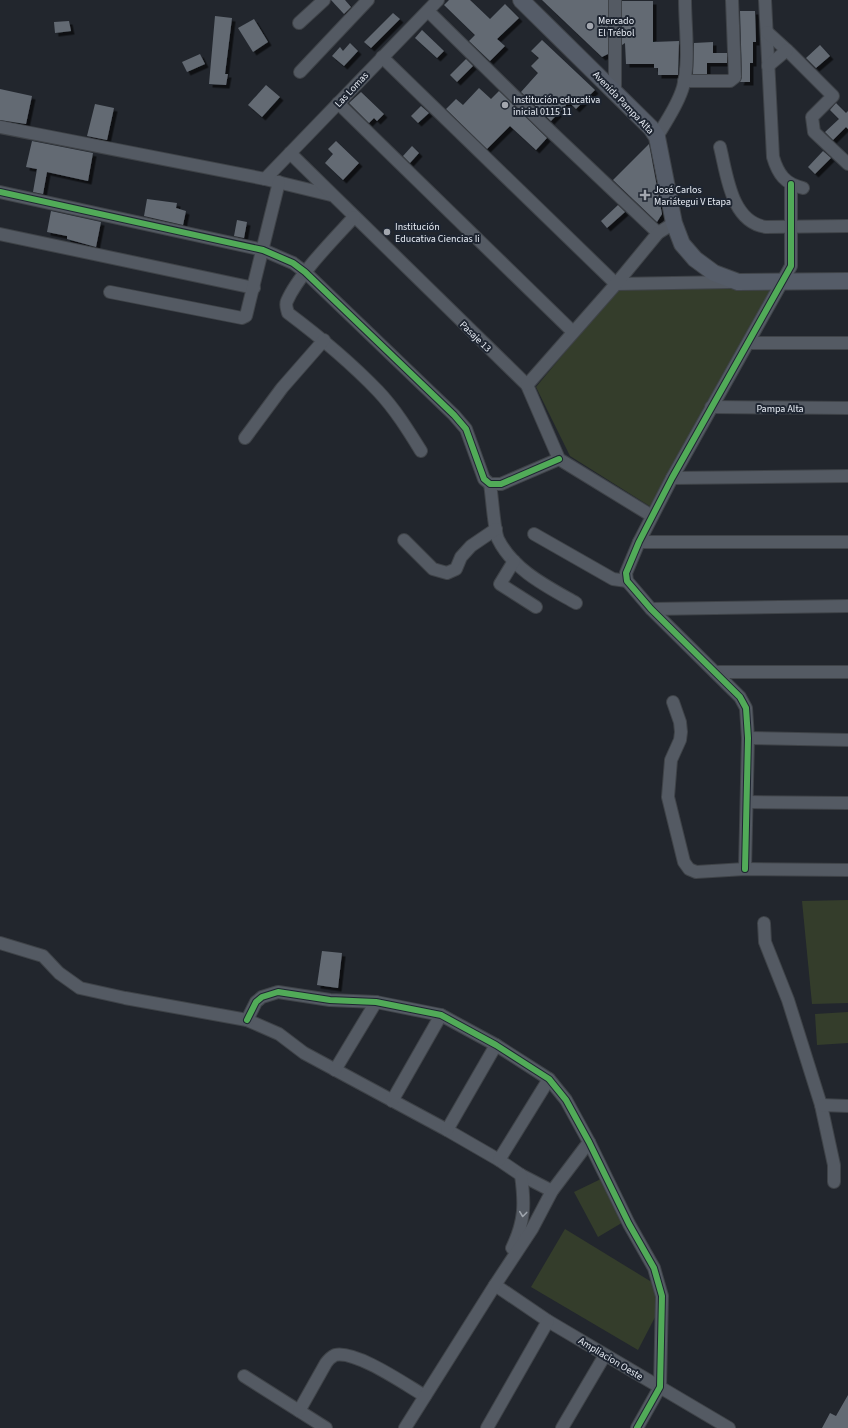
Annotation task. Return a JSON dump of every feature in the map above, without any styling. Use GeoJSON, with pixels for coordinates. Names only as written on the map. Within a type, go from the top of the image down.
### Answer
{"type":"FeatureCollection","features":[{"type":"Feature","properties":{"kind":"street"},"geometry":{"type":"LineString","coordinates":[[299,23],[324,0]]}},
{"type":"Feature","properties":{"kind":"street"},"geometry":{"type":"LineString","coordinates":[[300,72],[368,0]]}},
{"type":"Feature","properties":{"kind":"street","name":"Las Lomas"},"geometry":{"type":"LineString","coordinates":[[265,179],[438,0]]}},
{"type":"Feature","properties":{"kind":"street","name":"Avenida Pampa Alta"},"geometry":{"type":"LineString","coordinates":[[521,0],[651,128],[657,137],[674,223],[682,244],[695,259],[714,273],[738,282],[784,283],[848,281]]}},
{"type":"Feature","properties":{"kind":"street"},"geometry":{"type":"LineString","coordinates":[[615,0],[615,91]]}},
{"type":"Feature","properties":{"kind":"street"},"geometry":{"type":"LineString","coordinates":[[657,137],[677,103],[684,81],[686,67],[684,0]]}},
{"type":"Feature","properties":{"kind":"street"},"geometry":{"type":"LineString","coordinates":[[684,81],[730,81],[735,77],[732,0]]}},
{"type":"Feature","properties":{"kind":"street"},"geometry":{"type":"LineString","coordinates":[[745,869],[748,802],[748,738],[746,708],[740,697],[652,609],[627,581],[626,574],[639,542],[672,478],[711,407],[784,283],[791,266],[791,227],[797,186],[784,180],[777,170],[773,157],[765,0]]}},
{"type":"Feature","properties":{"kind":"street"},"geometry":{"type":"LineString","coordinates":[[428,11],[544,125],[658,233]]}},
{"type":"Feature","properties":{"kind":"street"},"geometry":{"type":"LineString","coordinates":[[767,32],[788,50],[833,96],[812,117],[814,132],[848,164]]}},
{"type":"Feature","properties":{"kind":"street"},"geometry":{"type":"LineString","coordinates":[[768,66],[788,50]]}},
{"type":"Feature","properties":{"kind":"street"},"geometry":{"type":"LineString","coordinates":[[382,57],[616,284],[738,282]]}},
{"type":"Feature","properties":{"kind":"street"},"geometry":{"type":"LineString","coordinates":[[338,104],[573,332]]}},
{"type":"Feature","properties":{"kind":"street"},"geometry":{"type":"LineString","coordinates":[[0,128],[265,179],[332,195]]}},
{"type":"Feature","properties":{"kind":"street"},"geometry":{"type":"LineString","coordinates":[[720,147],[732,193],[741,213],[749,221],[758,226],[848,226]]}},
{"type":"Feature","properties":{"kind":"street","name":"Pasaje 13"},"geometry":{"type":"LineString","coordinates":[[290,153],[527,385],[559,459]]}},
{"type":"Feature","properties":{"kind":"street"},"geometry":{"type":"LineString","coordinates":[[110,292],[242,318],[246,316],[279,182]]}},
{"type":"Feature","properties":{"kind":"street"},"geometry":{"type":"LineString","coordinates":[[0,192],[263,250],[293,263],[305,272],[454,415],[466,430],[484,479],[490,484],[501,484],[559,459],[652,516]]}},
{"type":"Feature","properties":{"kind":"street"},"geometry":{"type":"LineString","coordinates":[[354,217],[305,272],[287,301],[286,307],[288,313],[324,340],[379,392],[403,421],[421,451]]}},
{"type":"Feature","properties":{"kind":"street"},"geometry":{"type":"LineString","coordinates":[[527,385],[616,284],[658,233],[674,223]]}},
{"type":"Feature","properties":{"kind":"street"},"geometry":{"type":"LineString","coordinates":[[0,234],[254,288]]}},
{"type":"Feature","properties":{"kind":"street"},"geometry":{"type":"LineString","coordinates":[[245,438],[282,388],[324,340]]}},
{"type":"Feature","properties":{"kind":"street"},"geometry":{"type":"LineString","coordinates":[[749,343],[848,343]]}},
{"type":"Feature","properties":{"kind":"street","name":"Pampa Alta"},"geometry":{"type":"LineString","coordinates":[[711,407],[848,408]]}},
{"type":"Feature","properties":{"kind":"street"},"geometry":{"type":"LineString","coordinates":[[672,478],[848,476]]}},
{"type":"Feature","properties":{"kind":"street"},"geometry":{"type":"LineString","coordinates":[[490,484],[498,538],[514,561],[537,581],[576,603]]}},
{"type":"Feature","properties":{"kind":"street"},"geometry":{"type":"LineString","coordinates":[[404,540],[433,569],[447,573],[456,570],[461,557],[471,546],[496,529]]}},
{"type":"Feature","properties":{"kind":"street"},"geometry":{"type":"LineString","coordinates":[[534,534],[614,579],[627,581]]}},
{"type":"Feature","properties":{"kind":"street"},"geometry":{"type":"LineString","coordinates":[[639,542],[848,542]]}},
{"type":"Feature","properties":{"kind":"street"},"geometry":{"type":"LineString","coordinates":[[514,561],[500,584],[536,607]]}},
{"type":"Feature","properties":{"kind":"street"},"geometry":{"type":"LineString","coordinates":[[652,609],[848,606]]}},
{"type":"Feature","properties":{"kind":"street"},"geometry":{"type":"LineString","coordinates":[[715,672],[848,672]]}},
{"type":"Feature","properties":{"kind":"street"},"geometry":{"type":"LineString","coordinates":[[673,702],[680,722],[681,732],[680,740],[671,760],[668,797],[684,862],[689,869],[696,872],[745,869],[848,870]]}},
{"type":"Feature","properties":{"kind":"street"},"geometry":{"type":"LineString","coordinates":[[748,738],[848,740]]}},
{"type":"Feature","properties":{"kind":"street"},"geometry":{"type":"LineString","coordinates":[[748,802],[848,803]]}},
{"type":"Feature","properties":{"kind":"street"},"geometry":{"type":"LineString","coordinates":[[764,923],[765,942],[788,1000],[821,1105],[834,1165],[834,1182]]}},
{"type":"Feature","properties":{"kind":"street"},"geometry":{"type":"LineString","coordinates":[[0,943],[43,956],[59,973],[80,988],[125,998],[247,1020],[279,1034],[304,1053],[447,1130],[499,1160],[521,1175],[552,1191]]}},
{"type":"Feature","properties":{"kind":"street"},"geometry":{"type":"LineString","coordinates":[[247,1020],[256,1002],[262,997],[278,992],[330,1000],[376,1002],[441,1015],[496,1045],[549,1079],[566,1100],[589,1142],[629,1224],[654,1268],[659,1281],[662,1296],[660,1387],[637,1428]]}},
{"type":"Feature","properties":{"kind":"street"},"geometry":{"type":"LineString","coordinates":[[335,1070],[376,1002]]}},
{"type":"Feature","properties":{"kind":"street"},"geometry":{"type":"LineString","coordinates":[[392,1101],[441,1015]]}},
{"type":"Feature","properties":{"kind":"street"},"geometry":{"type":"LineString","coordinates":[[447,1130],[496,1045]]}},
{"type":"Feature","properties":{"kind":"street"},"geometry":{"type":"LineString","coordinates":[[499,1160],[549,1079]]}},
{"type":"Feature","properties":{"kind":"street"},"geometry":{"type":"LineString","coordinates":[[821,1105],[848,1106]]}},
{"type":"Feature","properties":{"kind":"street"},"geometry":{"type":"LineString","coordinates":[[405,1428],[532,1229],[552,1191],[589,1142]]}},
{"type":"Feature","properties":{"kind":"street"},"geometry":{"type":"LineString","coordinates":[[495,1285],[520,1231],[524,1200],[521,1175]]}},
{"type":"Feature","properties":{"kind":"street","name":"Ampliacion Oeste"},"geometry":{"type":"LineString","coordinates":[[495,1285],[548,1321],[660,1387],[716,1425],[729,1428]]}},
{"type":"Feature","properties":{"kind":"street"},"geometry":{"type":"LineString","coordinates":[[487,1428],[548,1321]]}},
{"type":"Feature","properties":{"kind":"street"},"geometry":{"type":"LineString","coordinates":[[299,1411],[326,1363],[331,1357],[337,1355],[370,1363],[425,1396]]}},
{"type":"Feature","properties":{"kind":"street"},"geometry":{"type":"LineString","coordinates":[[562,1428],[605,1355]]}},
{"type":"Feature","properties":{"kind":"street"},"geometry":{"type":"LineString","coordinates":[[244,1376],[326,1428]]}},
{"type":"Feature","properties":{"kind":"green space"},"geometry":{"type":"Polygon","coordinates":[[[620,286],[770,286],[774,291],[651,507],[570,456],[536,387],[620,286]]]}},
{"type":"Feature","properties":{"kind":"green space"},"geometry":{"type":"Polygon","coordinates":[[[848,900],[848,1003],[812,1004],[802,901],[848,900]]]}},
{"type":"Feature","properties":{"kind":"green space"},"geometry":{"type":"Polygon","coordinates":[[[848,1012],[848,1043],[817,1045],[815,1014],[848,1012]]]}},
{"type":"Feature","properties":{"kind":"green space"},"geometry":{"type":"Polygon","coordinates":[[[603,1178],[625,1221],[598,1237],[574,1192],[603,1178]]]}},
{"type":"Feature","properties":{"kind":"green space"},"geometry":{"type":"Polygon","coordinates":[[[565,1229],[668,1292],[638,1350],[531,1287],[565,1229]]]}},
{"type":"Feature","properties":{"kind":"building"},"geometry":{"type":"Polygon","coordinates":[[[331,0],[345,0],[351,7],[344,14],[331,0]]]}},
{"type":"Feature","properties":{"kind":"building"},"geometry":{"type":"Polygon","coordinates":[[[449,0],[470,0],[490,19],[505,4],[519,18],[497,39],[505,46],[490,61],[469,41],[475,35],[444,5],[449,0]]]}},
{"type":"Feature","properties":{"kind":"building","name":"Mercado El Trébol"},"geometry":{"type":"Polygon","coordinates":[[[542,0],[608,0],[608,54],[602,57],[542,0]]]}},
{"type":"Feature","properties":{"kind":"building"},"geometry":{"type":"Polygon","coordinates":[[[622,1],[653,1],[653,42],[679,41],[678,75],[658,75],[658,68],[654,68],[654,64],[626,64],[625,43],[622,45],[622,1]]]}},
{"type":"Feature","properties":{"kind":"building"},"geometry":{"type":"Polygon","coordinates":[[[740,11],[755,11],[756,42],[753,42],[753,63],[750,63],[750,82],[740,82],[742,77],[740,11]]]}},
{"type":"Feature","properties":{"kind":"building"},"geometry":{"type":"Polygon","coordinates":[[[393,13],[400,19],[371,48],[364,42],[393,13]]]}},
{"type":"Feature","properties":{"kind":"building"},"geometry":{"type":"Polygon","coordinates":[[[215,16],[232,18],[225,74],[228,74],[226,85],[209,84],[215,16]]]}},
{"type":"Feature","properties":{"kind":"building"},"geometry":{"type":"Polygon","coordinates":[[[254,19],[268,42],[253,52],[238,28],[254,19]]]}},
{"type":"Feature","properties":{"kind":"building"},"geometry":{"type":"Polygon","coordinates":[[[69,21],[71,31],[55,33],[54,22],[69,21]]]}},
{"type":"Feature","properties":{"kind":"building"},"geometry":{"type":"Polygon","coordinates":[[[422,30],[444,51],[437,58],[415,38],[422,30]]]}},
{"type":"Feature","properties":{"kind":"building"},"geometry":{"type":"Polygon","coordinates":[[[542,40],[595,90],[576,109],[569,102],[551,121],[521,92],[538,73],[531,66],[539,58],[531,51],[542,40]]]}},
{"type":"Feature","properties":{"kind":"building"},"geometry":{"type":"Polygon","coordinates":[[[713,42],[713,53],[727,53],[727,63],[707,63],[707,74],[693,74],[694,43],[713,42]]]}},
{"type":"Feature","properties":{"kind":"building"},"geometry":{"type":"Polygon","coordinates":[[[350,43],[358,51],[344,66],[332,56],[340,47],[343,51],[350,43]]]}},
{"type":"Feature","properties":{"kind":"building"},"geometry":{"type":"Polygon","coordinates":[[[820,45],[830,56],[816,68],[806,58],[820,45]]]}},
{"type":"Feature","properties":{"kind":"building"},"geometry":{"type":"Polygon","coordinates":[[[200,54],[205,64],[187,72],[182,62],[200,54]]]}},
{"type":"Feature","properties":{"kind":"building"},"geometry":{"type":"Polygon","coordinates":[[[466,59],[473,66],[457,82],[450,75],[466,59]]]}},
{"type":"Feature","properties":{"kind":"building"},"geometry":{"type":"Polygon","coordinates":[[[266,85],[280,97],[262,117],[248,105],[266,85]]]}},
{"type":"Feature","properties":{"kind":"building"},"geometry":{"type":"Polygon","coordinates":[[[479,88],[491,99],[499,91],[547,138],[536,150],[510,126],[487,149],[446,109],[456,99],[463,105],[479,88]]]}},
{"type":"Feature","properties":{"kind":"building"},"geometry":{"type":"Polygon","coordinates":[[[0,89],[32,96],[26,124],[0,120],[0,89]]]}},
{"type":"Feature","properties":{"kind":"building"},"geometry":{"type":"Polygon","coordinates":[[[361,92],[384,114],[377,121],[374,118],[369,123],[349,103],[361,92]]]}},
{"type":"Feature","properties":{"kind":"building"},"geometry":{"type":"Polygon","coordinates":[[[836,103],[846,113],[848,111],[848,129],[846,127],[833,140],[825,132],[839,119],[830,110],[836,103]]]}},
{"type":"Feature","properties":{"kind":"building"},"geometry":{"type":"Polygon","coordinates":[[[95,104],[114,108],[107,140],[87,136],[95,104]]]}},
{"type":"Feature","properties":{"kind":"building"},"geometry":{"type":"Polygon","coordinates":[[[421,106],[429,113],[418,123],[411,116],[421,106]]]}},
{"type":"Feature","properties":{"kind":"building"},"geometry":{"type":"Polygon","coordinates":[[[32,141],[93,153],[88,181],[47,172],[43,194],[33,192],[37,169],[26,167],[32,141]]]}},
{"type":"Feature","properties":{"kind":"building"},"geometry":{"type":"Polygon","coordinates":[[[336,141],[359,163],[343,180],[325,163],[333,154],[328,149],[336,141]]]}},
{"type":"Feature","properties":{"kind":"building","name":"José Carlos Mariátegui V Etapa"},"geometry":{"type":"Polygon","coordinates":[[[649,144],[662,214],[657,222],[613,180],[649,144]]]}},
{"type":"Feature","properties":{"kind":"building"},"geometry":{"type":"Polygon","coordinates":[[[412,146],[419,153],[410,163],[403,156],[412,146]]]}},
{"type":"Feature","properties":{"kind":"building"},"geometry":{"type":"Polygon","coordinates":[[[823,151],[831,158],[815,174],[808,167],[823,151]]]}},
{"type":"Feature","properties":{"kind":"building"},"geometry":{"type":"Polygon","coordinates":[[[147,199],[177,203],[176,208],[186,211],[183,225],[144,216],[147,199]]]}},
{"type":"Feature","properties":{"kind":"building"},"geometry":{"type":"Polygon","coordinates":[[[618,205],[625,212],[607,228],[601,221],[618,205]]]}},
{"type":"Feature","properties":{"kind":"building"},"geometry":{"type":"Polygon","coordinates":[[[51,211],[101,222],[96,247],[67,239],[67,236],[47,232],[51,211]]]}},
{"type":"Feature","properties":{"kind":"building"},"geometry":{"type":"Polygon","coordinates":[[[237,220],[247,222],[244,238],[234,236],[237,220]]]}},
{"type":"Feature","properties":{"kind":"building"},"geometry":{"type":"Polygon","coordinates":[[[322,951],[342,953],[338,988],[317,985],[322,951]]]}},
{"type":"Feature","properties":{"kind":"building"},"geometry":{"type":"Polygon","coordinates":[[[848,1395],[848,1428],[822,1428],[830,1413],[836,1416],[848,1395]]]}},
{"type":"Feature","properties":{"kind":"cycle path"},"geometry":{"type":"LineString","coordinates":[[745,869],[748,738],[746,708],[740,697],[651,609],[627,581],[626,573],[639,542],[672,478],[791,266],[791,184]]}},
{"type":"Feature","properties":{"kind":"cycle path"},"geometry":{"type":"LineString","coordinates":[[0,192],[263,250],[293,263],[305,272],[454,415],[466,429],[484,479],[490,484],[501,484],[559,459]]}},
{"type":"Feature","properties":{"kind":"cycle path"},"geometry":{"type":"LineString","coordinates":[[247,1020],[256,1002],[262,997],[278,992],[330,1000],[376,1002],[441,1015],[496,1045],[549,1079],[566,1100],[589,1142],[629,1224],[654,1268],[662,1296],[660,1387],[637,1428]]}},
{"type":"Feature","properties":{"kind":"place","name":"Mercado El Trébol"},"geometry":{"type":"Point","coordinates":[590,26]}},
{"type":"Feature","properties":{"kind":"place","name":"Institución educativa inicial 0115 11"},"geometry":{"type":"Point","coordinates":[505,105]}},
{"type":"Feature","properties":{"kind":"place","name":"José Carlos Mariátegui V Etapa"},"geometry":{"type":"Point","coordinates":[645,195]}},
{"type":"Feature","properties":{"kind":"place","name":"Institución Educativa Ciencias Ii"},"geometry":{"type":"Point","coordinates":[387,232]}}]}
